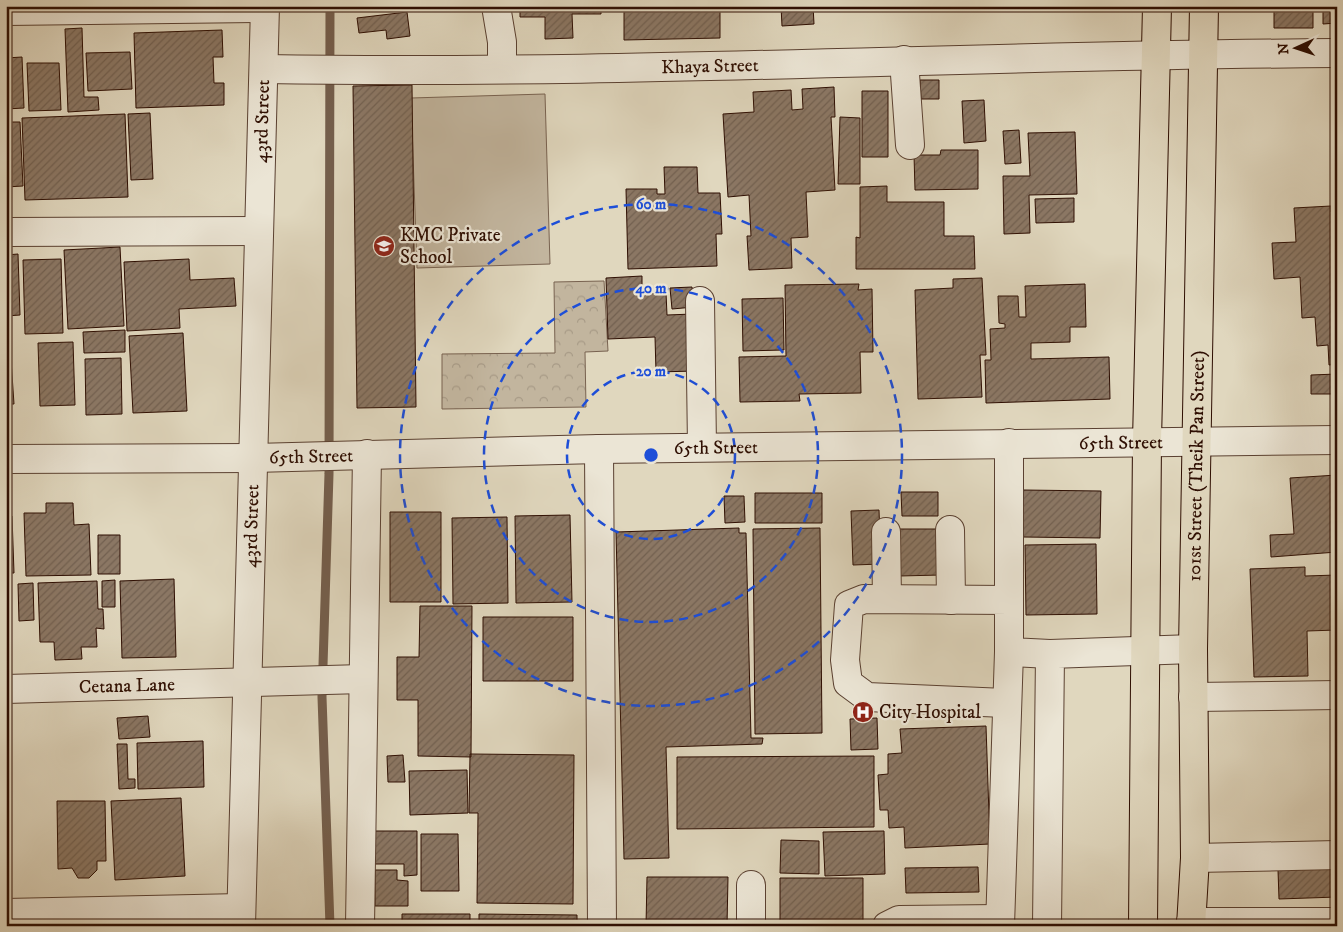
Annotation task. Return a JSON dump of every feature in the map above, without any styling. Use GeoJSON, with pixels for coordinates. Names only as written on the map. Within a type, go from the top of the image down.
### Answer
{"type":"FeatureCollection","features":[{"type":"Feature","properties":{"kind":"main road"},"geometry":{"type":"LineString","coordinates":[[1143,926],[1147,441],[1157,6]]}},
{"type":"Feature","properties":{"kind":"main road","name":"101st Street (Theik Pan Street)"},"geometry":{"type":"LineString","coordinates":[[1191,924],[1195,858],[1193,649],[1204,6]]}},
{"type":"Feature","properties":{"kind":"street"},"geometry":{"type":"LineString","coordinates":[[496,6],[502,42],[502,68]]}},
{"type":"Feature","properties":{"kind":"street"},"geometry":{"type":"LineString","coordinates":[[6,11],[265,7]]}},
{"type":"Feature","properties":{"kind":"street","name":"43rd Street"},"geometry":{"type":"LineString","coordinates":[[241,917],[265,7]]}},
{"type":"Feature","properties":{"kind":"street","name":"Khaya Street"},"geometry":{"type":"LineString","coordinates":[[264,69],[502,68],[1156,54],[1337,53]]}},
{"type":"Feature","properties":{"kind":"street"},"geometry":{"type":"LineString","coordinates":[[904,60],[910,145]]}},
{"type":"Feature","properties":{"kind":"street"},"geometry":{"type":"LineString","coordinates":[[6,232],[259,231]]}},
{"type":"Feature","properties":{"kind":"street"},"geometry":{"type":"LineString","coordinates":[[700,302],[702,447]]}},
{"type":"Feature","properties":{"kind":"street","name":"65th Street"},"geometry":{"type":"LineString","coordinates":[[6,459],[252,458],[702,447],[1337,440]]}},
{"type":"Feature","properties":{"kind":"street"},"geometry":{"type":"LineString","coordinates":[[887,926],[899,920],[1000,923],[1005,703],[1009,652],[1009,443]]}},
{"type":"Feature","properties":{"kind":"street"},"geometry":{"type":"LineString","coordinates":[[599,449],[602,926]]}},
{"type":"Feature","properties":{"kind":"street"},"geometry":{"type":"LineString","coordinates":[[360,926],[367,454]]}},
{"type":"Feature","properties":{"kind":"street"},"geometry":{"type":"LineString","coordinates":[[950,530],[951,600]]}},
{"type":"Feature","properties":{"kind":"street"},"geometry":{"type":"LineString","coordinates":[[886,532],[887,599]]}},
{"type":"Feature","properties":{"kind":"street"},"geometry":{"type":"LineString","coordinates":[[1005,703],[867,697],[848,683],[845,660],[849,605],[864,600],[887,599],[1009,600]]}},
{"type":"Feature","properties":{"kind":"street"},"geometry":{"type":"LineString","coordinates":[[1009,652],[1050,654],[1193,649]]}},
{"type":"Feature","properties":{"kind":"street"},"geometry":{"type":"LineString","coordinates":[[1047,926],[1050,654]]}},
{"type":"Feature","properties":{"kind":"street","name":"Cetana Lane"},"geometry":{"type":"LineString","coordinates":[[6,689],[364,679]]}},
{"type":"Feature","properties":{"kind":"street"},"geometry":{"type":"LineString","coordinates":[[1193,697],[1337,695]]}},
{"type":"Feature","properties":{"kind":"street"},"geometry":{"type":"LineString","coordinates":[[1195,858],[1337,855]]}},
{"type":"Feature","properties":{"kind":"street"},"geometry":{"type":"LineString","coordinates":[[751,885],[751,926]]}},
{"type":"Feature","properties":{"kind":"street"},"geometry":{"type":"LineString","coordinates":[[6,913],[241,917]]}},
{"type":"Feature","properties":{"kind":"street"},"geometry":{"type":"LineString","coordinates":[[1191,924],[1337,922]]}},
{"type":"Feature","properties":{"kind":"green space"},"geometry":{"type":"Polygon","coordinates":[[[545,94],[550,264],[417,268],[411,98],[545,94]]]}},
{"type":"Feature","properties":{"kind":"green space"},"geometry":{"type":"Polygon","coordinates":[[[604,281],[608,351],[585,352],[586,407],[442,409],[442,354],[555,353],[554,282],[604,281]]]}},
{"type":"Feature","properties":{"kind":"building"},"geometry":{"type":"Polygon","coordinates":[[[520,6],[601,6],[601,14],[572,14],[573,38],[545,39],[545,17],[520,17],[520,6]]]}},
{"type":"Feature","properties":{"kind":"building"},"geometry":{"type":"Polygon","coordinates":[[[624,6],[727,6],[727,9],[720,9],[720,38],[624,40],[624,6]]]}},
{"type":"Feature","properties":{"kind":"building"},"geometry":{"type":"Polygon","coordinates":[[[781,6],[813,6],[814,24],[782,26],[781,6]]]}},
{"type":"Feature","properties":{"kind":"building"},"geometry":{"type":"Polygon","coordinates":[[[1274,6],[1313,6],[1313,28],[1274,28],[1274,6]]]}},
{"type":"Feature","properties":{"kind":"building"},"geometry":{"type":"Polygon","coordinates":[[[1323,6],[1337,6],[1337,23],[1323,24],[1323,6]]]}},
{"type":"Feature","properties":{"kind":"building"},"geometry":{"type":"Polygon","coordinates":[[[407,12],[410,36],[387,39],[386,30],[359,33],[357,18],[407,12]]]}},
{"type":"Feature","properties":{"kind":"building"},"geometry":{"type":"Polygon","coordinates":[[[82,28],[84,97],[98,97],[99,110],[68,112],[65,29],[82,28]]]}},
{"type":"Feature","properties":{"kind":"building"},"geometry":{"type":"Polygon","coordinates":[[[222,30],[223,57],[213,57],[214,83],[224,83],[224,105],[136,108],[134,33],[222,30]]]}},
{"type":"Feature","properties":{"kind":"building"},"geometry":{"type":"Polygon","coordinates":[[[130,52],[132,89],[88,91],[86,53],[130,52]]]}},
{"type":"Feature","properties":{"kind":"building"},"geometry":{"type":"Polygon","coordinates":[[[22,57],[24,108],[6,109],[6,58],[22,57]]]}},
{"type":"Feature","properties":{"kind":"building"},"geometry":{"type":"Polygon","coordinates":[[[27,63],[59,63],[61,110],[29,111],[27,63]]]}},
{"type":"Feature","properties":{"kind":"building"},"geometry":{"type":"Polygon","coordinates":[[[920,80],[939,80],[939,99],[921,99],[920,80]]]}},
{"type":"Feature","properties":{"kind":"building","name":"KMC Private School"},"geometry":{"type":"Polygon","coordinates":[[[412,85],[416,407],[357,408],[353,86],[412,85]]]}},
{"type":"Feature","properties":{"kind":"building"},"geometry":{"type":"Polygon","coordinates":[[[834,87],[835,117],[831,117],[835,190],[806,192],[808,237],[791,238],[792,268],[749,270],[747,236],[751,236],[749,195],[728,197],[723,114],[754,112],[753,92],[791,90],[792,110],[803,109],[802,89],[834,87]]]}},
{"type":"Feature","properties":{"kind":"building"},"geometry":{"type":"Polygon","coordinates":[[[862,91],[888,91],[888,157],[862,157],[862,91]]]}},
{"type":"Feature","properties":{"kind":"building"},"geometry":{"type":"Polygon","coordinates":[[[984,100],[986,141],[964,143],[962,101],[984,100]]]}},
{"type":"Feature","properties":{"kind":"building"},"geometry":{"type":"Polygon","coordinates":[[[150,113],[153,179],[131,180],[128,114],[150,113]]]}},
{"type":"Feature","properties":{"kind":"building"},"geometry":{"type":"Polygon","coordinates":[[[125,114],[128,197],[25,200],[22,118],[125,114]]]}},
{"type":"Feature","properties":{"kind":"building"},"geometry":{"type":"Polygon","coordinates":[[[840,117],[860,118],[860,184],[838,184],[840,117]]]}},
{"type":"Feature","properties":{"kind":"building"},"geometry":{"type":"Polygon","coordinates":[[[6,122],[20,122],[23,186],[6,187],[6,122]]]}},
{"type":"Feature","properties":{"kind":"building"},"geometry":{"type":"Polygon","coordinates":[[[1019,130],[1021,163],[1005,164],[1003,131],[1019,130]]]}},
{"type":"Feature","properties":{"kind":"building"},"geometry":{"type":"Polygon","coordinates":[[[1075,132],[1077,194],[1029,195],[1030,233],[1004,234],[1003,176],[1030,176],[1028,133],[1075,132]]]}},
{"type":"Feature","properties":{"kind":"building"},"geometry":{"type":"Polygon","coordinates":[[[941,150],[978,150],[978,189],[915,190],[914,155],[940,155],[941,150]]]}},
{"type":"Feature","properties":{"kind":"building"},"geometry":{"type":"Polygon","coordinates":[[[664,167],[697,167],[698,193],[720,193],[722,234],[716,234],[717,266],[628,269],[626,189],[657,189],[657,194],[665,194],[664,167]]]}},
{"type":"Feature","properties":{"kind":"building"},"geometry":{"type":"Polygon","coordinates":[[[887,186],[887,202],[944,202],[944,236],[974,236],[975,269],[856,269],[856,237],[860,238],[860,187],[887,186]]]}},
{"type":"Feature","properties":{"kind":"building"},"geometry":{"type":"Polygon","coordinates":[[[1074,198],[1074,222],[1036,223],[1035,199],[1074,198]]]}},
{"type":"Feature","properties":{"kind":"building"},"geometry":{"type":"Polygon","coordinates":[[[1331,206],[1331,212],[1337,211],[1337,364],[1329,365],[1328,345],[1317,346],[1315,317],[1302,318],[1300,277],[1274,279],[1272,243],[1296,242],[1294,208],[1331,206]]]}},
{"type":"Feature","properties":{"kind":"building"},"geometry":{"type":"Polygon","coordinates":[[[120,247],[124,326],[68,329],[64,250],[120,247]]]}},
{"type":"Feature","properties":{"kind":"building"},"geometry":{"type":"Polygon","coordinates":[[[18,254],[20,315],[6,316],[6,255],[18,254]]]}},
{"type":"Feature","properties":{"kind":"building"},"geometry":{"type":"Polygon","coordinates":[[[61,259],[63,333],[25,334],[23,260],[61,259]]]}},
{"type":"Feature","properties":{"kind":"building"},"geometry":{"type":"Polygon","coordinates":[[[189,259],[190,280],[234,278],[236,306],[179,309],[180,328],[127,331],[124,262],[189,259]]]}},
{"type":"Feature","properties":{"kind":"building"},"geometry":{"type":"Polygon","coordinates":[[[642,276],[642,294],[666,293],[667,315],[693,314],[695,371],[656,372],[655,337],[608,339],[606,278],[642,276]]]}},
{"type":"Feature","properties":{"kind":"building"},"geometry":{"type":"Polygon","coordinates":[[[982,278],[986,355],[980,355],[982,397],[918,399],[915,290],[953,288],[953,279],[982,278]]]}},
{"type":"Feature","properties":{"kind":"building"},"geometry":{"type":"Polygon","coordinates":[[[859,284],[858,290],[872,289],[873,352],[860,352],[861,393],[799,394],[800,401],[740,402],[739,357],[786,356],[785,285],[859,284]]]}},
{"type":"Feature","properties":{"kind":"building"},"geometry":{"type":"Polygon","coordinates":[[[1085,284],[1086,327],[1070,327],[1070,342],[1031,343],[1031,359],[1109,357],[1110,399],[986,403],[985,360],[991,360],[990,329],[1005,328],[1005,324],[999,323],[998,296],[1018,296],[1019,317],[1026,317],[1025,286],[1085,284]]]}},
{"type":"Feature","properties":{"kind":"building"},"geometry":{"type":"Polygon","coordinates":[[[692,287],[694,307],[672,309],[670,288],[692,287]]]}},
{"type":"Feature","properties":{"kind":"building"},"geometry":{"type":"Polygon","coordinates":[[[783,298],[784,350],[743,351],[742,299],[783,298]]]}},
{"type":"Feature","properties":{"kind":"building"},"geometry":{"type":"Polygon","coordinates":[[[125,330],[125,352],[84,353],[83,332],[125,330]]]}},
{"type":"Feature","properties":{"kind":"building"},"geometry":{"type":"Polygon","coordinates":[[[183,333],[187,411],[133,413],[129,336],[183,333]]]}},
{"type":"Feature","properties":{"kind":"building"},"geometry":{"type":"Polygon","coordinates":[[[73,342],[75,405],[40,406],[38,343],[73,342]]]}},
{"type":"Feature","properties":{"kind":"building"},"geometry":{"type":"Polygon","coordinates":[[[10,345],[14,404],[6,404],[6,346],[10,345]]]}},
{"type":"Feature","properties":{"kind":"building"},"geometry":{"type":"Polygon","coordinates":[[[121,358],[122,414],[86,415],[85,359],[121,358]]]}},
{"type":"Feature","properties":{"kind":"building"},"geometry":{"type":"Polygon","coordinates":[[[1337,374],[1337,394],[1311,394],[1311,375],[1337,374]]]}},
{"type":"Feature","properties":{"kind":"building"},"geometry":{"type":"Polygon","coordinates":[[[1337,475],[1337,552],[1271,557],[1270,535],[1294,534],[1290,478],[1337,475]]]}},
{"type":"Feature","properties":{"kind":"building"},"geometry":{"type":"Polygon","coordinates":[[[1023,490],[1101,491],[1100,538],[1023,537],[1023,490]]]}},
{"type":"Feature","properties":{"kind":"building"},"geometry":{"type":"Polygon","coordinates":[[[901,492],[938,492],[938,516],[902,516],[901,492]]]}},
{"type":"Feature","properties":{"kind":"building"},"geometry":{"type":"Polygon","coordinates":[[[755,493],[822,493],[822,523],[755,523],[755,493]]]}},
{"type":"Feature","properties":{"kind":"building"},"geometry":{"type":"Polygon","coordinates":[[[724,496],[744,496],[745,522],[725,523],[724,496]]]}},
{"type":"Feature","properties":{"kind":"building"},"geometry":{"type":"Polygon","coordinates":[[[46,503],[73,503],[74,525],[89,524],[91,575],[26,576],[24,513],[46,513],[46,503]]]}},
{"type":"Feature","properties":{"kind":"building"},"geometry":{"type":"Polygon","coordinates":[[[879,510],[881,564],[853,565],[851,511],[879,510]]]}},
{"type":"Feature","properties":{"kind":"building"},"geometry":{"type":"Polygon","coordinates":[[[390,512],[441,512],[441,602],[390,602],[390,512]]]}},
{"type":"Feature","properties":{"kind":"building"},"geometry":{"type":"Polygon","coordinates":[[[570,515],[572,602],[516,603],[515,516],[570,515]]]}},
{"type":"Feature","properties":{"kind":"building"},"geometry":{"type":"Polygon","coordinates":[[[12,516],[14,573],[6,573],[6,517],[12,516]]]}},
{"type":"Feature","properties":{"kind":"building"},"geometry":{"type":"Polygon","coordinates":[[[507,517],[508,603],[453,604],[452,518],[507,517]]]}},
{"type":"Feature","properties":{"kind":"building"},"geometry":{"type":"Polygon","coordinates":[[[739,528],[739,533],[746,533],[751,738],[763,738],[762,744],[666,747],[669,858],[624,859],[616,532],[739,528]]]}},
{"type":"Feature","properties":{"kind":"building"},"geometry":{"type":"Polygon","coordinates":[[[820,528],[822,733],[755,734],[753,529],[820,528]]]}},
{"type":"Feature","properties":{"kind":"building"},"geometry":{"type":"Polygon","coordinates":[[[899,529],[940,529],[941,575],[899,576],[899,529]]]}},
{"type":"Feature","properties":{"kind":"building"},"geometry":{"type":"Polygon","coordinates":[[[98,535],[120,535],[120,574],[98,574],[98,535]]]}},
{"type":"Feature","properties":{"kind":"building"},"geometry":{"type":"Polygon","coordinates":[[[1096,544],[1097,614],[1026,615],[1025,545],[1096,544]]]}},
{"type":"Feature","properties":{"kind":"building"},"geometry":{"type":"Polygon","coordinates":[[[1305,567],[1305,576],[1337,575],[1337,630],[1307,631],[1308,676],[1254,677],[1250,569],[1305,567]]]}},
{"type":"Feature","properties":{"kind":"building"},"geometry":{"type":"Polygon","coordinates":[[[174,579],[176,657],[122,658],[120,581],[174,579]]]}},
{"type":"Feature","properties":{"kind":"building"},"geometry":{"type":"Polygon","coordinates":[[[115,580],[115,607],[102,607],[102,581],[115,580]]]}},
{"type":"Feature","properties":{"kind":"building"},"geometry":{"type":"Polygon","coordinates":[[[97,581],[98,609],[103,609],[104,629],[96,628],[97,647],[81,647],[82,659],[55,660],[54,642],[40,642],[38,583],[97,581]]]}},
{"type":"Feature","properties":{"kind":"building"},"geometry":{"type":"Polygon","coordinates":[[[33,583],[34,620],[19,621],[18,584],[33,583]]]}},
{"type":"Feature","properties":{"kind":"building"},"geometry":{"type":"Polygon","coordinates":[[[420,606],[472,606],[471,757],[418,756],[418,700],[397,700],[397,657],[419,657],[420,606]]]}},
{"type":"Feature","properties":{"kind":"building"},"geometry":{"type":"Polygon","coordinates":[[[483,617],[573,617],[573,681],[483,681],[483,617]]]}},
{"type":"Feature","properties":{"kind":"building"},"geometry":{"type":"Polygon","coordinates":[[[148,716],[150,737],[119,739],[117,718],[148,716]]]}},
{"type":"Feature","properties":{"kind":"building"},"geometry":{"type":"Polygon","coordinates":[[[877,718],[878,749],[851,750],[850,719],[877,718]]]}},
{"type":"Feature","properties":{"kind":"building"},"geometry":{"type":"Polygon","coordinates":[[[986,726],[990,844],[905,848],[904,827],[889,828],[888,810],[880,810],[878,775],[888,774],[888,754],[902,753],[900,729],[986,726]]]}},
{"type":"Feature","properties":{"kind":"building"},"geometry":{"type":"Polygon","coordinates":[[[203,741],[204,787],[138,789],[137,743],[203,741]]]}},
{"type":"Feature","properties":{"kind":"building"},"geometry":{"type":"Polygon","coordinates":[[[117,744],[127,744],[128,779],[135,779],[135,788],[119,789],[117,744]]]}},
{"type":"Feature","properties":{"kind":"building"},"geometry":{"type":"Polygon","coordinates":[[[470,754],[574,755],[573,904],[477,903],[478,813],[469,813],[470,754]]]}},
{"type":"Feature","properties":{"kind":"building"},"geometry":{"type":"Polygon","coordinates":[[[403,755],[405,782],[388,782],[387,756],[403,755]]]}},
{"type":"Feature","properties":{"kind":"building"},"geometry":{"type":"Polygon","coordinates":[[[874,756],[874,827],[677,829],[677,757],[874,756]]]}},
{"type":"Feature","properties":{"kind":"building"},"geometry":{"type":"Polygon","coordinates":[[[467,770],[468,813],[410,815],[409,771],[467,770]]]}},
{"type":"Feature","properties":{"kind":"building"},"geometry":{"type":"Polygon","coordinates":[[[181,798],[185,876],[115,880],[111,801],[181,798]]]}},
{"type":"Feature","properties":{"kind":"building"},"geometry":{"type":"Polygon","coordinates":[[[57,801],[105,801],[106,861],[97,861],[97,870],[89,878],[78,878],[72,868],[58,869],[57,801]]]}},
{"type":"Feature","properties":{"kind":"building"},"geometry":{"type":"Polygon","coordinates":[[[6,812],[8,812],[10,879],[6,879],[6,812]]]}},
{"type":"Feature","properties":{"kind":"building"},"geometry":{"type":"Polygon","coordinates":[[[372,831],[417,831],[417,875],[404,876],[404,864],[372,864],[372,831]]]}},
{"type":"Feature","properties":{"kind":"building"},"geometry":{"type":"Polygon","coordinates":[[[884,831],[885,874],[825,876],[823,832],[884,831]]]}},
{"type":"Feature","properties":{"kind":"building"},"geometry":{"type":"Polygon","coordinates":[[[421,834],[458,834],[459,891],[421,891],[421,834]]]}},
{"type":"Feature","properties":{"kind":"building"},"geometry":{"type":"Polygon","coordinates":[[[781,840],[819,841],[819,874],[780,873],[781,840]]]}},
{"type":"Feature","properties":{"kind":"building"},"geometry":{"type":"Polygon","coordinates":[[[978,867],[979,892],[906,893],[905,868],[978,867]]]}},
{"type":"Feature","properties":{"kind":"building"},"geometry":{"type":"Polygon","coordinates":[[[1337,868],[1337,897],[1279,899],[1278,870],[1337,868]]]}},
{"type":"Feature","properties":{"kind":"building"},"geometry":{"type":"Polygon","coordinates":[[[375,870],[397,870],[397,880],[408,881],[408,906],[375,906],[375,870]]]}},
{"type":"Feature","properties":{"kind":"building"},"geometry":{"type":"Polygon","coordinates":[[[647,877],[728,877],[727,926],[646,926],[647,877]]]}},
{"type":"Feature","properties":{"kind":"building"},"geometry":{"type":"Polygon","coordinates":[[[780,878],[863,878],[863,926],[780,926],[780,878]]]}},
{"type":"Feature","properties":{"kind":"building"},"geometry":{"type":"Polygon","coordinates":[[[402,914],[470,914],[470,926],[402,926],[402,914]]]}},
{"type":"Feature","properties":{"kind":"building"},"geometry":{"type":"Polygon","coordinates":[[[479,914],[577,915],[577,926],[479,926],[479,914]]]}},
{"type":"Feature","properties":{"kind":"waterway"},"geometry":{"type":"LineString","coordinates":[[330,6],[329,474],[322,697],[330,926]]}},
{"type":"Feature","properties":{"kind":"place","name":"KMC Private School"},"geometry":{"type":"Point","coordinates":[384,246]}},
{"type":"Feature","properties":{"kind":"place","name":"City Hospital"},"geometry":{"type":"Point","coordinates":[863,712]}}]}
